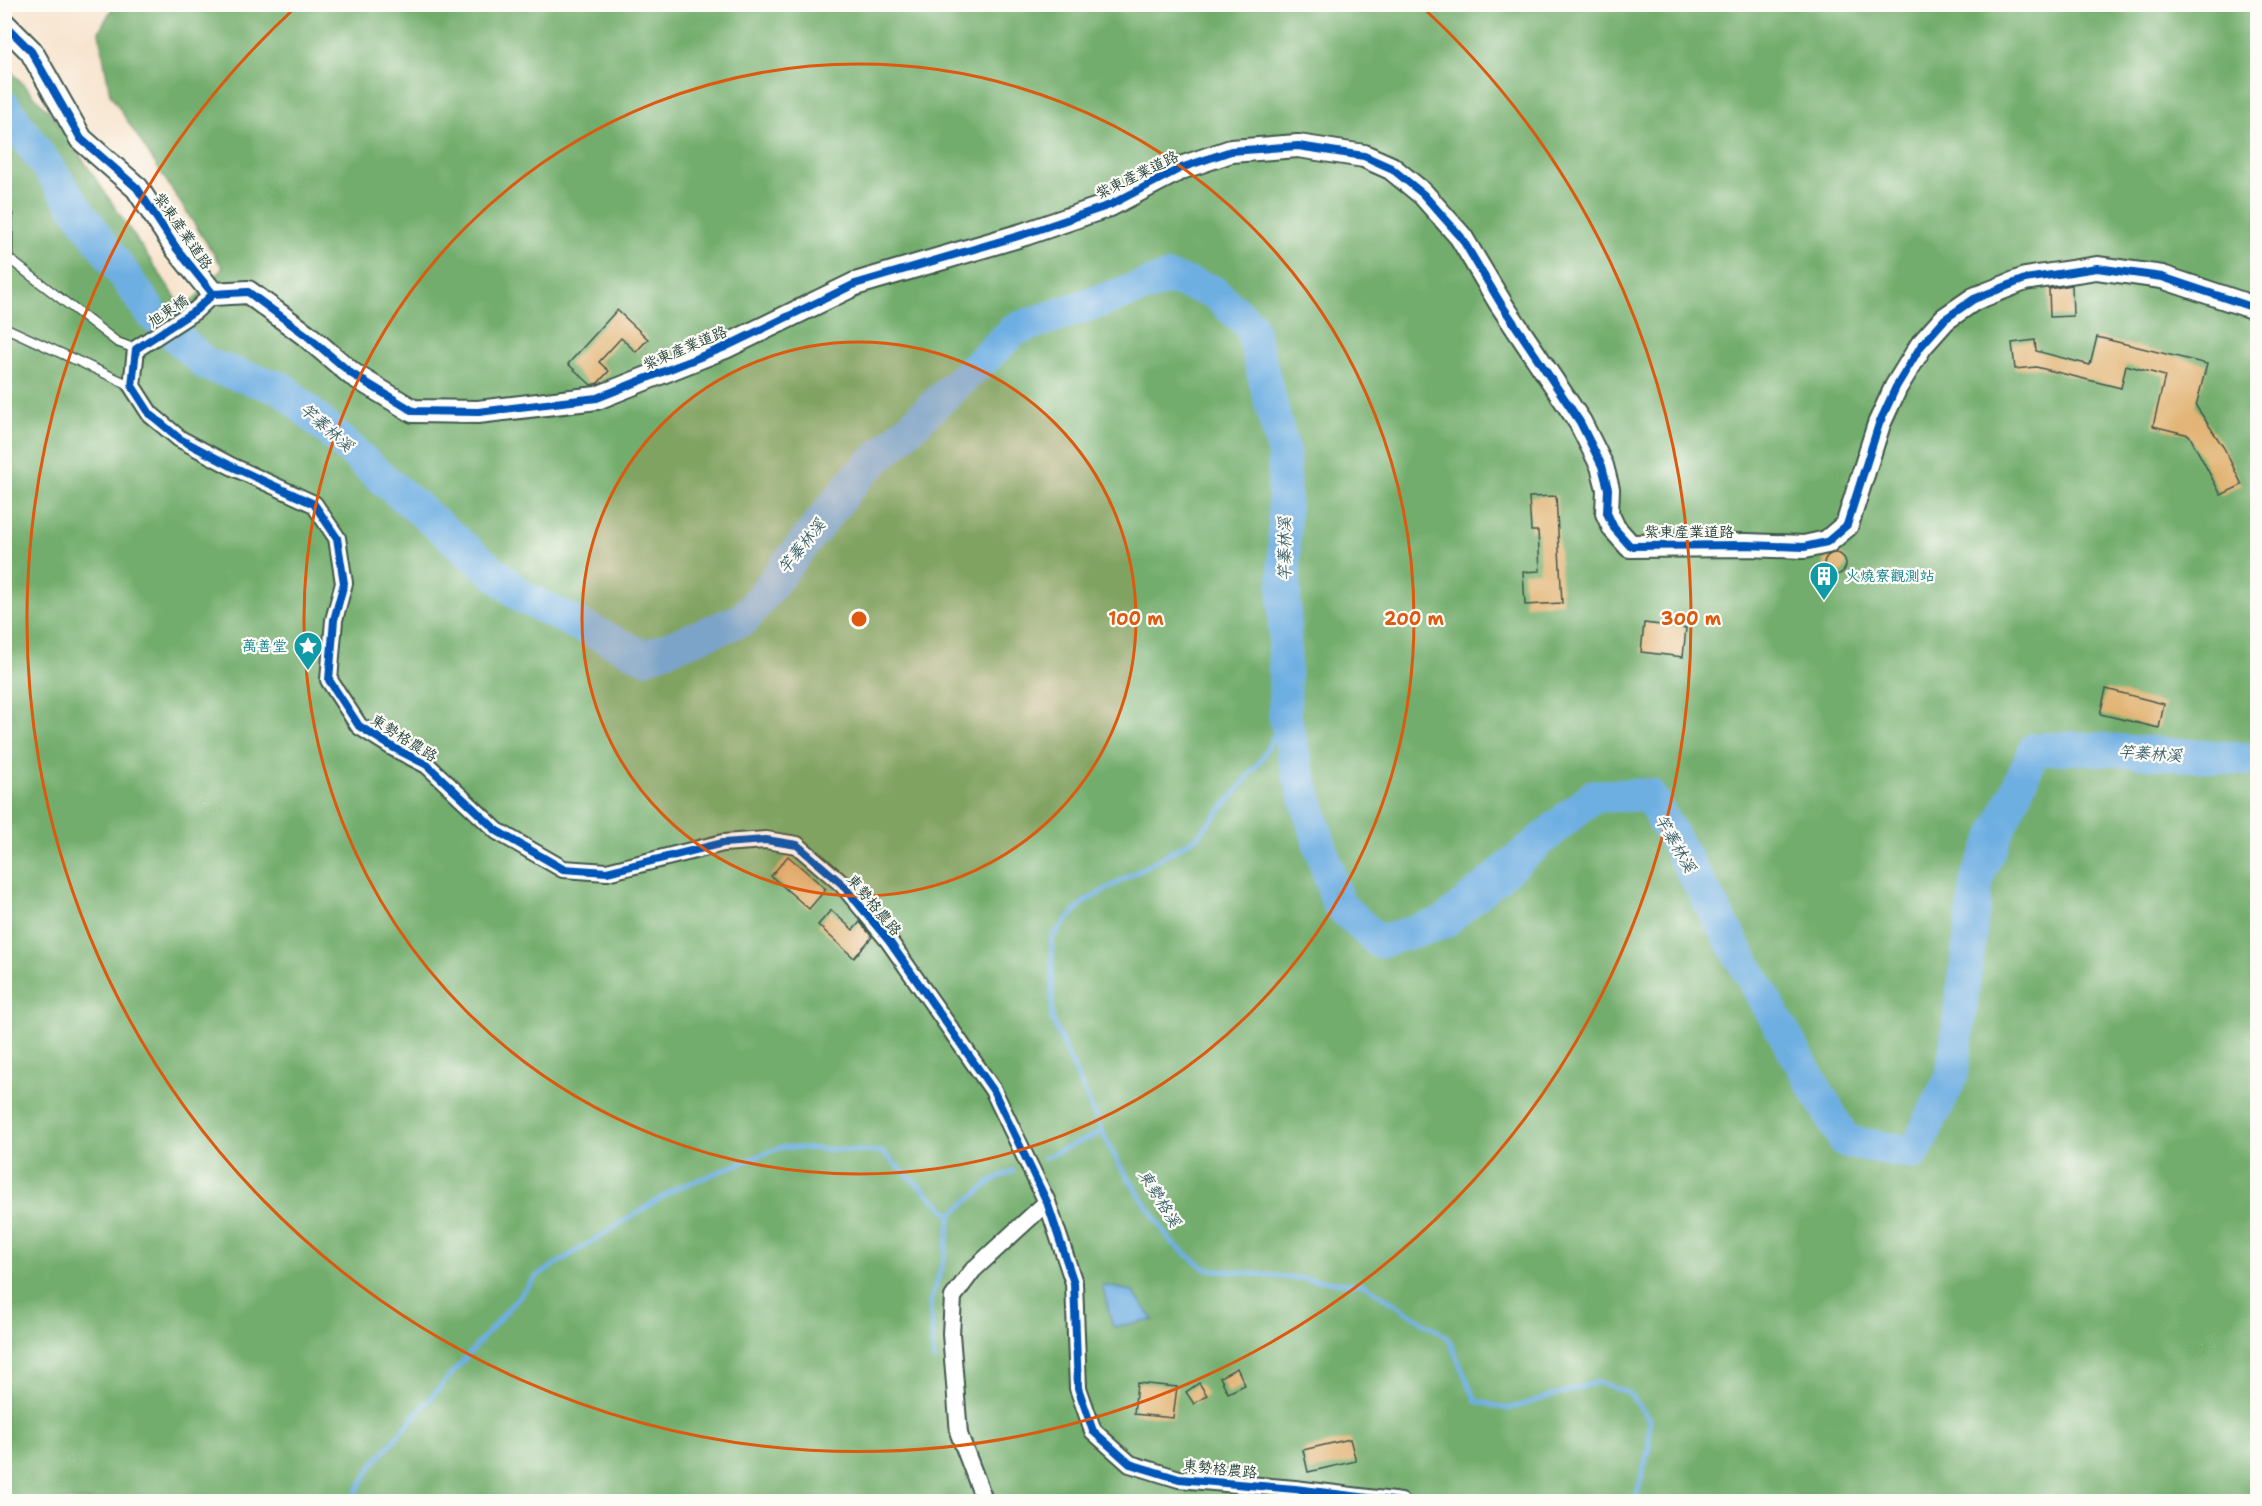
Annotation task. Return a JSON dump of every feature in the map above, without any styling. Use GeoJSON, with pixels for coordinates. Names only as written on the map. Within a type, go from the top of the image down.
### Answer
{"type":"FeatureCollection","features":[{"type":"Feature","properties":{"kind":"street","name":"紫東產業道路"},"geometry":{"type":"LineString","coordinates":[[4,24],[31,51],[81,139],[137,188],[177,249],[213,294],[248,292],[306,335],[352,375],[413,411],[478,412],[597,398],[725,347],[855,284],[1025,234],[1110,205],[1181,168],[1231,151],[1298,146],[1364,156],[1391,168],[1423,194],[1461,237],[1501,304],[1580,422],[1602,466],[1608,489],[1606,513],[1614,528],[1630,546],[1746,545],[1804,548],[1827,542],[1847,525],[1879,424],[1896,387],[1921,346],[1945,319],[1974,299],[2025,279],[2097,268],[2162,278],[2258,309]]}},
{"type":"Feature","properties":{"kind":"street","name":"旭東橋"},"geometry":{"type":"LineString","coordinates":[[136,349],[196,310],[213,294]]}},
{"type":"Feature","properties":{"kind":"street"},"geometry":{"type":"LineString","coordinates":[[132,386],[136,349]]}},
{"type":"Feature","properties":{"kind":"street","name":"東勢格農路"},"geometry":{"type":"LineString","coordinates":[[132,386],[150,414],[180,439],[231,466],[314,504],[337,538],[344,583],[334,620],[329,680],[359,726],[427,765],[498,831],[563,869],[607,872],[723,843],[766,840],[796,845],[842,885],[889,941],[993,1090],[1047,1202],[1074,1283],[1078,1389],[1093,1431],[1130,1464],[1179,1479],[1295,1489],[1401,1502]]}},
{"type":"Feature","properties":{"kind":"street"},"geometry":{"type":"LineString","coordinates":[[985,1502],[959,1434],[951,1334],[953,1297],[973,1270],[1047,1202]]}},
{"type":"Feature","properties":{"kind":"lane"},"geometry":{"type":"LineString","coordinates":[[4,208],[8,215],[8,258],[117,342],[136,349]]}},
{"type":"Feature","properties":{"kind":"lane"},"geometry":{"type":"LineString","coordinates":[[4,327],[132,386]]}},
{"type":"Feature","properties":{"kind":"green space"},"geometry":{"type":"Polygon","coordinates":[[[114,5],[2257,5],[2257,1501],[5,1501],[4,64],[54,117],[184,310],[223,268],[110,94],[99,32],[114,5]]]}},
{"type":"Feature","properties":{"kind":"water"},"geometry":{"type":"Polygon","coordinates":[[[1102,1285],[1132,1291],[1154,1320],[1113,1327],[1102,1285]]]}},
{"type":"Feature","properties":{"kind":"building"},"geometry":{"type":"Polygon","coordinates":[[[2072,285],[2073,316],[2050,317],[2049,289],[2072,285]]]}},
{"type":"Feature","properties":{"kind":"building"},"geometry":{"type":"Polygon","coordinates":[[[617,310],[648,339],[636,352],[621,338],[599,362],[609,371],[598,383],[591,385],[568,364],[617,310]]]}},
{"type":"Feature","properties":{"kind":"building"},"geometry":{"type":"Polygon","coordinates":[[[2097,337],[2207,364],[2196,406],[2224,448],[2242,485],[2221,495],[2189,435],[2153,426],[2165,376],[2126,365],[2121,388],[2036,367],[2015,369],[2012,343],[2035,340],[2036,351],[2090,365],[2097,337]]]}},
{"type":"Feature","properties":{"kind":"building"},"geometry":{"type":"Polygon","coordinates":[[[1556,496],[1562,603],[1525,605],[1523,572],[1540,571],[1538,531],[1531,531],[1529,497],[1556,496]]]}},
{"type":"Feature","properties":{"kind":"building"},"geometry":{"type":"Polygon","coordinates":[[[1835,553],[1843,556],[1846,564],[1843,572],[1835,575],[1827,572],[1824,564],[1827,556],[1835,553]]]}},
{"type":"Feature","properties":{"kind":"building"},"geometry":{"type":"Polygon","coordinates":[[[1644,623],[1686,628],[1683,657],[1641,652],[1644,623]]]}},
{"type":"Feature","properties":{"kind":"building"},"geometry":{"type":"Polygon","coordinates":[[[2106,689],[2164,704],[2159,728],[2100,714],[2106,689]]]}},
{"type":"Feature","properties":{"kind":"building"},"geometry":{"type":"Polygon","coordinates":[[[788,856],[826,889],[809,909],[771,876],[788,856]]]}},
{"type":"Feature","properties":{"kind":"building"},"geometry":{"type":"Polygon","coordinates":[[[831,910],[853,930],[860,922],[872,937],[854,958],[818,925],[831,910]]]}},
{"type":"Feature","properties":{"kind":"building"},"geometry":{"type":"Polygon","coordinates":[[[1237,1368],[1245,1385],[1228,1393],[1220,1377],[1237,1368]]]}},
{"type":"Feature","properties":{"kind":"building"},"geometry":{"type":"Polygon","coordinates":[[[1137,1383],[1177,1387],[1173,1418],[1134,1414],[1137,1383]]]}},
{"type":"Feature","properties":{"kind":"building"},"geometry":{"type":"Polygon","coordinates":[[[1199,1383],[1207,1395],[1194,1404],[1186,1392],[1199,1383]]]}},
{"type":"Feature","properties":{"kind":"building"},"geometry":{"type":"Polygon","coordinates":[[[1350,1439],[1356,1461],[1308,1472],[1303,1450],[1350,1439]]]}},
{"type":"Feature","properties":{"kind":"waterway","name":"竿蓁林溪"},"geometry":{"type":"LineString","coordinates":[[4,106],[152,314],[207,365],[283,389],[383,479],[524,598],[645,657],[744,619],[855,479],[1016,329],[1169,278],[1212,291],[1251,326],[1284,454],[1285,716],[1297,769],[1338,904],[1379,942],[1443,923],[1593,796],[1649,795],[1845,1141],[1914,1153],[1952,1076],[1978,875],[2035,749],[2079,748],[2258,760]]}},
{"type":"Feature","properties":{"kind":"waterway","name":"東勢格溪"},"geometry":{"type":"LineString","coordinates":[[1285,716],[1261,760],[1196,838],[1084,902],[1052,937],[1052,1019],[1102,1132],[1119,1164],[1172,1243],[1206,1269],[1365,1285],[1448,1338],[1476,1401],[1508,1409],[1598,1382],[1629,1393],[1649,1419],[1649,1448],[1635,1502]]}},
{"type":"Feature","properties":{"kind":"waterway"},"geometry":{"type":"LineString","coordinates":[[1044,1158],[1102,1132]]}},
{"type":"Feature","properties":{"kind":"waterway"},"geometry":{"type":"LineString","coordinates":[[350,1502],[374,1463],[537,1276],[675,1189],[782,1147],[882,1152],[951,1215],[993,1180],[1013,1171]]}},
{"type":"Feature","properties":{"kind":"waterway"},"geometry":{"type":"LineString","coordinates":[[934,1360],[930,1303],[945,1256],[951,1215]]}},
{"type":"Feature","properties":{"kind":"cycle path"},"geometry":{"type":"LineString","coordinates":[[4,24],[31,51],[81,139],[137,188],[177,249],[213,294],[248,292],[306,335],[352,374],[413,411],[478,412],[597,398],[725,347],[855,284],[1025,234],[1110,205],[1181,168],[1231,151],[1298,146],[1364,156],[1391,168],[1423,194],[1461,237],[1501,304],[1580,422],[1602,466],[1608,489],[1607,513],[1614,528],[1630,546],[1804,547],[1827,542],[1847,525],[1879,424],[1896,387],[1921,346],[1945,319],[1974,299],[2025,279],[2097,268],[2162,277],[2258,309]]}},
{"type":"Feature","properties":{"kind":"cycle path"},"geometry":{"type":"LineString","coordinates":[[213,294],[196,310],[136,349],[132,386],[150,414],[180,439],[231,466],[314,504],[337,538],[344,583],[334,620],[329,680],[359,726],[427,765],[497,831],[563,869],[607,872],[723,843],[766,840],[797,845],[842,884],[889,941],[993,1090],[1047,1202],[1074,1283],[1078,1388],[1093,1431],[1130,1464],[1179,1479],[1295,1489],[1401,1502]]}},
{"type":"Feature","properties":{"kind":"place","name":"火燒寮觀測站"},"geometry":{"type":"Point","coordinates":[1824,602]}},
{"type":"Feature","properties":{"kind":"place","name":"萬善堂"},"geometry":{"type":"Point","coordinates":[308,672]}}]}
